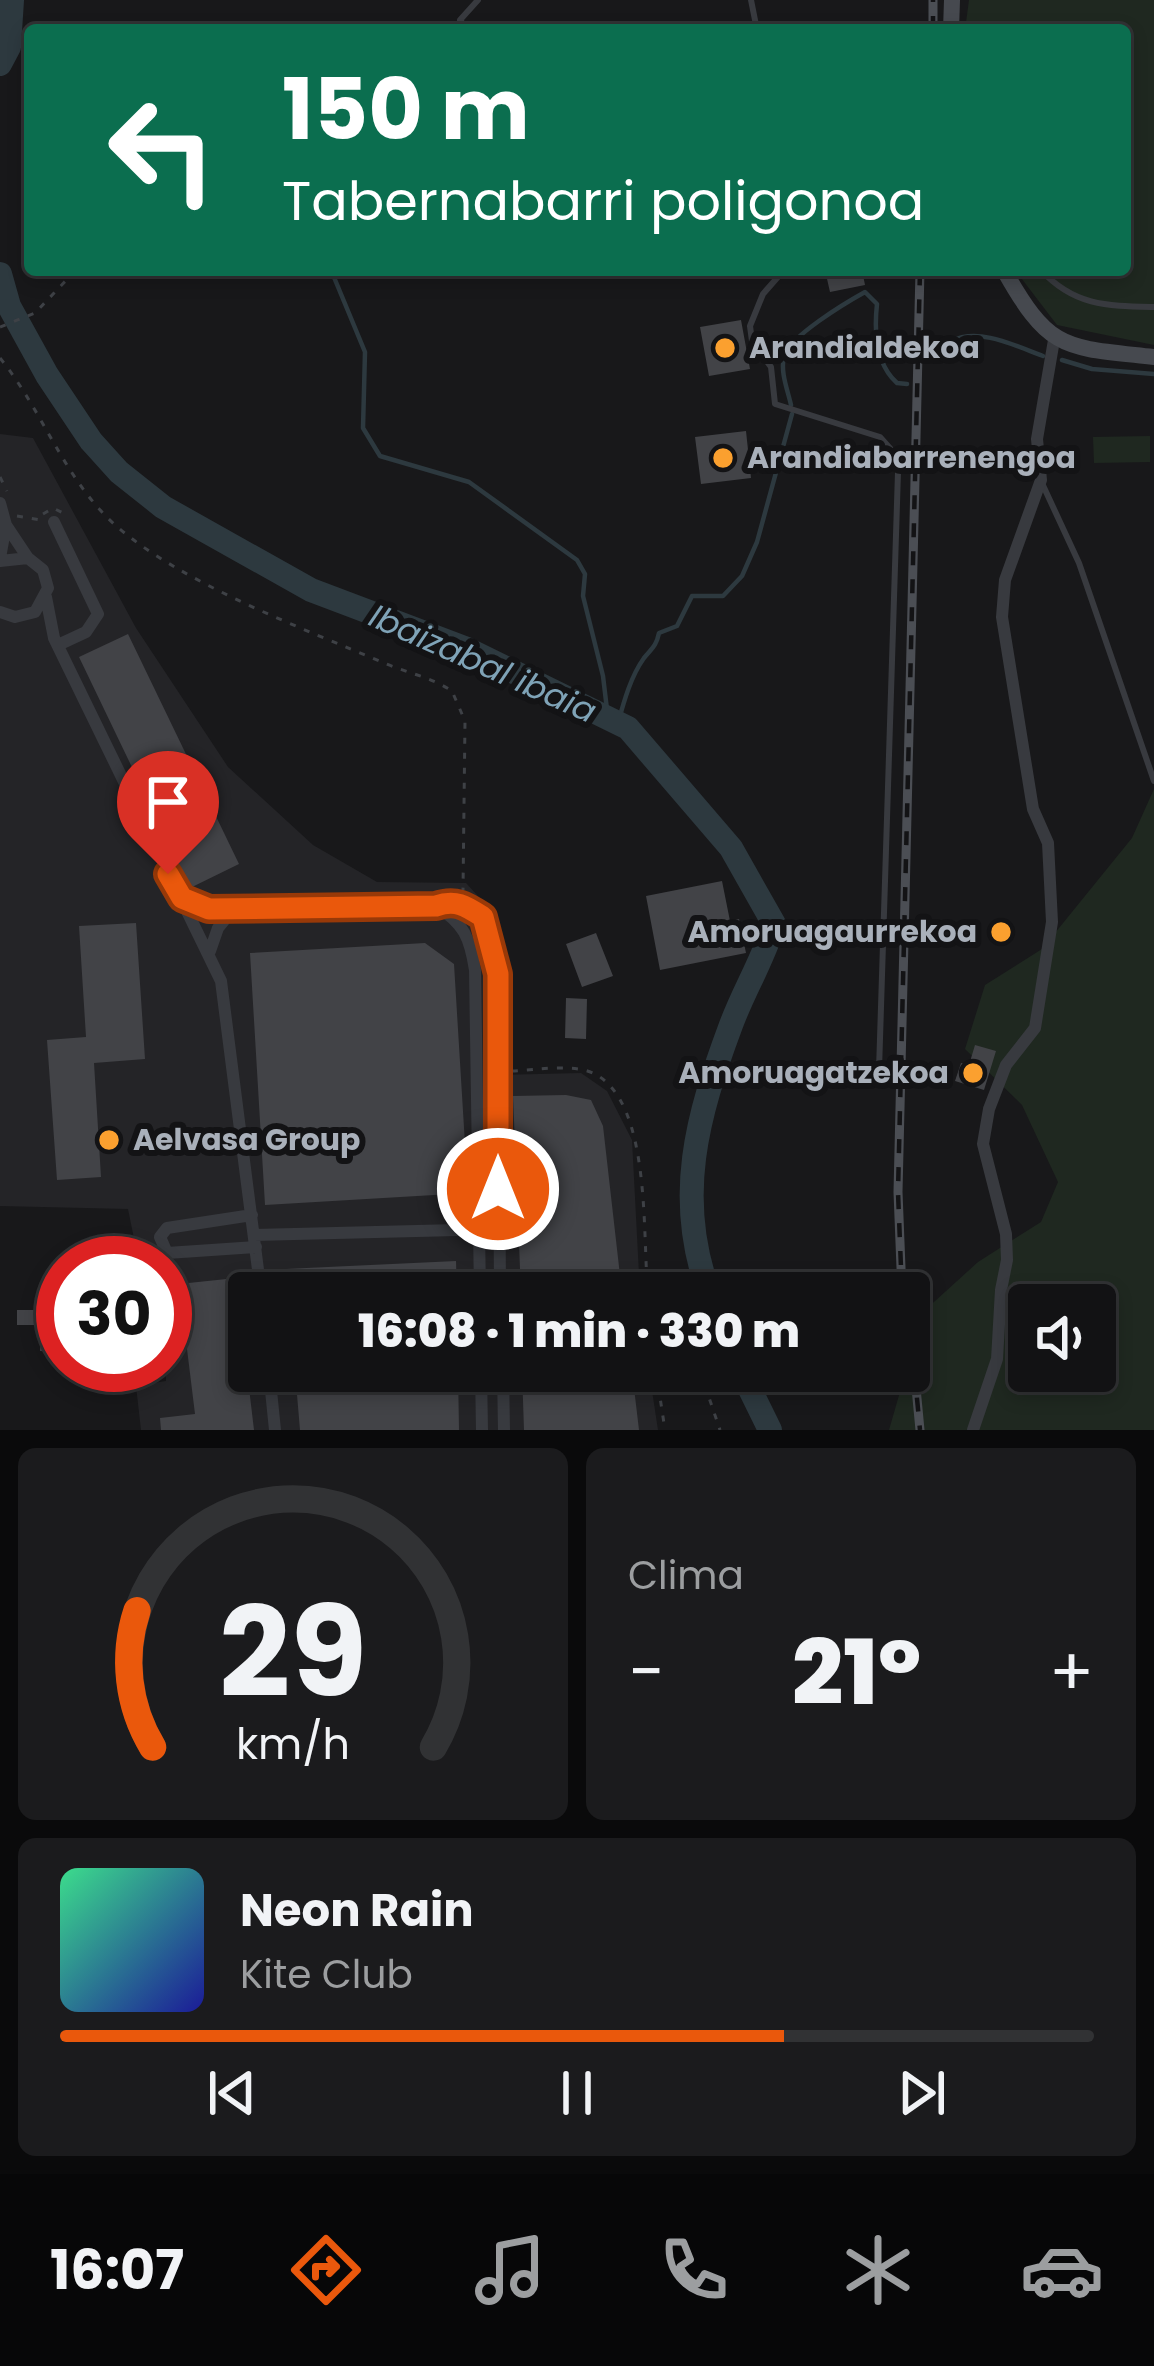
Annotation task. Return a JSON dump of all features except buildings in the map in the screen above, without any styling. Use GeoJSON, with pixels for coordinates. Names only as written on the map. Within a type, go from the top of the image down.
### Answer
{"type":"FeatureCollection","features":[{"type":"Feature","properties":{"kind":"street"},"geometry":{"type":"LineString","coordinates":[[1007,276],[1027,311],[1054,340],[1154,357]]}},
{"type":"Feature","properties":{"kind":"street"},"geometry":{"type":"LineString","coordinates":[[973,1430],[997,1359],[1000,1290],[1007,1260],[1006,1234],[983,1144],[989,1109],[1017,1049],[1035,1028],[1054,891],[1048,843],[1033,809],[1002,617],[1005,580],[1041,480],[1037,439],[1054,340]]}},
{"type":"Feature","properties":{"kind":"street"},"geometry":{"type":"LineString","coordinates":[[8,504],[0,560],[28,558]]}},
{"type":"Feature","properties":{"kind":"street"},"geometry":{"type":"LineString","coordinates":[[48,521],[98,614],[92,627],[56,642]]}},
{"type":"Feature","properties":{"kind":"street"},"geometry":{"type":"LineString","coordinates":[[6,526],[47,578],[46,597],[56,642],[210,951],[227,1007],[259,1272]]}},
{"type":"Feature","properties":{"kind":"street"},"geometry":{"type":"LineString","coordinates":[[25,616],[46,597]]}},
{"type":"Feature","properties":{"kind":"street"},"geometry":{"type":"LineString","coordinates":[[0,612],[25,616],[56,642]]}},
{"type":"Feature","properties":{"kind":"street"},"geometry":{"type":"LineString","coordinates":[[182,898],[209,909],[232,911],[464,904],[483,917],[498,974],[499,1272]]}},
{"type":"Feature","properties":{"kind":"street"},"geometry":{"type":"LineString","coordinates":[[436,906],[460,920],[471,943],[475,970],[479,1272]]}},
{"type":"Feature","properties":{"kind":"street"},"geometry":{"type":"LineString","coordinates":[[210,951],[218,928],[232,911]]}},
{"type":"Feature","properties":{"kind":"street"},"geometry":{"type":"LineString","coordinates":[[252,1215],[167,1228],[160,1237],[167,1253],[255,1241],[498,1229]]}},
{"type":"Feature","properties":{"kind":"street"},"geometry":{"type":"LineString","coordinates":[[271,1392],[275,1430]]}},
{"type":"Feature","properties":{"kind":"street"},"geometry":{"type":"LineString","coordinates":[[481,1392],[482,1430]]}},
{"type":"Feature","properties":{"kind":"street"},"geometry":{"type":"LineString","coordinates":[[504,1392],[505,1430]]}},
{"type":"Feature","properties":{"kind":"lane"},"geometry":{"type":"LineString","coordinates":[[463,24],[460,20],[478,0]]}},
{"type":"Feature","properties":{"kind":"lane"},"geometry":{"type":"LineString","coordinates":[[779,276],[763,294],[750,326],[752,341],[771,368],[776,404],[880,436],[896,455],[879,1070]]}},
{"type":"Feature","properties":{"kind":"lane"},"geometry":{"type":"LineString","coordinates":[[1047,276],[1081,302],[1154,307]]}},
{"type":"Feature","properties":{"kind":"lane"},"geometry":{"type":"LineString","coordinates":[[1041,480],[1079,563],[1154,781]]}},
{"type":"Feature","properties":{"kind":"path"},"geometry":{"type":"LineString","coordinates":[[447,24],[460,20]]}},
{"type":"Feature","properties":{"kind":"path"},"geometry":{"type":"LineString","coordinates":[[0,327],[35,313],[70,276]]}},
{"type":"Feature","properties":{"kind":"path"},"geometry":{"type":"LineString","coordinates":[[0,358],[31,399],[70,470],[114,523],[142,545],[202,580],[452,692],[465,722],[464,904]]}},
{"type":"Feature","properties":{"kind":"path"},"geometry":{"type":"LineString","coordinates":[[0,477],[15,516],[48,521]]}},
{"type":"Feature","properties":{"kind":"path"},"geometry":{"type":"LineString","coordinates":[[498,1071],[584,1070],[599,1076],[614,1093],[625,1112],[640,1166],[647,1272]]}},
{"type":"Feature","properties":{"kind":"path"},"geometry":{"type":"LineString","coordinates":[[659,1392],[665,1430]]}},
{"type":"Feature","properties":{"kind":"path"},"geometry":{"type":"LineString","coordinates":[[707,1392],[720,1430]]}},
{"type":"Feature","properties":{"kind":"shaded area"},"geometry":{"type":"Polygon","coordinates":[[[969,0],[1154,0],[1154,345],[1057,325],[1020,276],[1131,276],[1131,24],[966,24],[969,0]]]}},
{"type":"Feature","properties":{"kind":"shaded area"},"geometry":{"type":"Polygon","coordinates":[[[0,434],[33,438],[136,628],[228,767],[313,845],[377,882],[466,883],[498,918],[502,1075],[581,1073],[607,1091],[632,1140],[639,1272],[228,1272],[228,1392],[652,1392],[658,1430],[141,1430],[137,1392],[192,1392],[192,1236],[134,1236],[128,1209],[0,1206],[0,434]]]}},
{"type":"Feature","properties":{"kind":"shaded area"},"geometry":{"type":"Polygon","coordinates":[[[1150,436],[1150,462],[1094,463],[1093,437],[1150,436]]]}},
{"type":"Feature","properties":{"kind":"shaded area"},"geometry":{"type":"Polygon","coordinates":[[[1154,789],[1154,1430],[889,1430],[900,1392],[930,1392],[930,1306],[978,1262],[1041,1222],[1058,1182],[1022,1105],[965,1049],[985,985],[1042,949],[1132,838],[1154,789]]]}},
{"type":"Feature","properties":{"kind":"waterway","name":"Ibaizabal ibaia"},"geometry":{"type":"LineString","coordinates":[[0,64],[9,47],[12,0]]}},
{"type":"Feature","properties":{"kind":"waterway","name":"Ibaizabal ibaia"},"geometry":{"type":"LineString","coordinates":[[0,274],[9,306],[91,441],[119,472],[163,507],[311,590],[467,649],[628,728],[731,848],[774,924],[731,1025],[700,1125],[692,1190],[703,1272]]}},
{"type":"Feature","properties":{"kind":"waterway"},"geometry":{"type":"LineString","coordinates":[[333,276],[365,352],[363,428],[380,456],[469,482],[577,560],[585,574],[583,596],[608,718]]}},
{"type":"Feature","properties":{"kind":"waterway"},"geometry":{"type":"LineString","coordinates":[[791,405],[783,369],[788,349],[819,321],[865,292],[877,304],[876,336],[885,366],[897,383],[907,384]]}},
{"type":"Feature","properties":{"kind":"waterway"},"geometry":{"type":"LineString","coordinates":[[952,341],[985,337],[1043,356]]}},
{"type":"Feature","properties":{"kind":"waterway"},"geometry":{"type":"LineString","coordinates":[[1062,360],[1092,369],[1154,374]]}},
{"type":"Feature","properties":{"kind":"waterway"},"geometry":{"type":"LineString","coordinates":[[618,723],[639,665],[659,633],[677,626],[692,596],[723,596],[742,576],[757,542],[792,414]]}},
{"type":"Feature","properties":{"kind":"waterway","name":"Ibaizabal ibaia"},"geometry":{"type":"LineString","coordinates":[[751,1392],[770,1430]]}},
{"type":"Feature","properties":{"kind":"railway"},"geometry":{"type":"LineString","coordinates":[[933,0],[933,24]]}},
{"type":"Feature","properties":{"kind":"railway"},"geometry":{"type":"LineString","coordinates":[[901,1272],[898,1192],[920,276]]}},
{"type":"Feature","properties":{"kind":"railway"},"geometry":{"type":"LineString","coordinates":[[916,1392],[920,1430]]}},
{"type":"Feature","properties":{"kind":"place","name":"Arandialdekoa"},"geometry":{"type":"Point","coordinates":[725,348]}},
{"type":"Feature","properties":{"kind":"place","name":"Arandiabarrenengoa"},"geometry":{"type":"Point","coordinates":[723,458]}},
{"type":"Feature","properties":{"kind":"place","name":"Amoruagaurrekoa"},"geometry":{"type":"Point","coordinates":[1001,932]}},
{"type":"Feature","properties":{"kind":"place","name":"Amoruagatzekoa"},"geometry":{"type":"Point","coordinates":[973,1073]}},
{"type":"Feature","properties":{"kind":"place","name":"Aelvasa Group"},"geometry":{"type":"Point","coordinates":[109,1140]}},
{"type":"Feature","properties":{"kind":"route"},"geometry":{"type":"LineString","coordinates":[[168,874],[182,898],[209,909],[436,906],[448,902],[464,904],[483,917],[498,974],[498,1189]]}}]}
